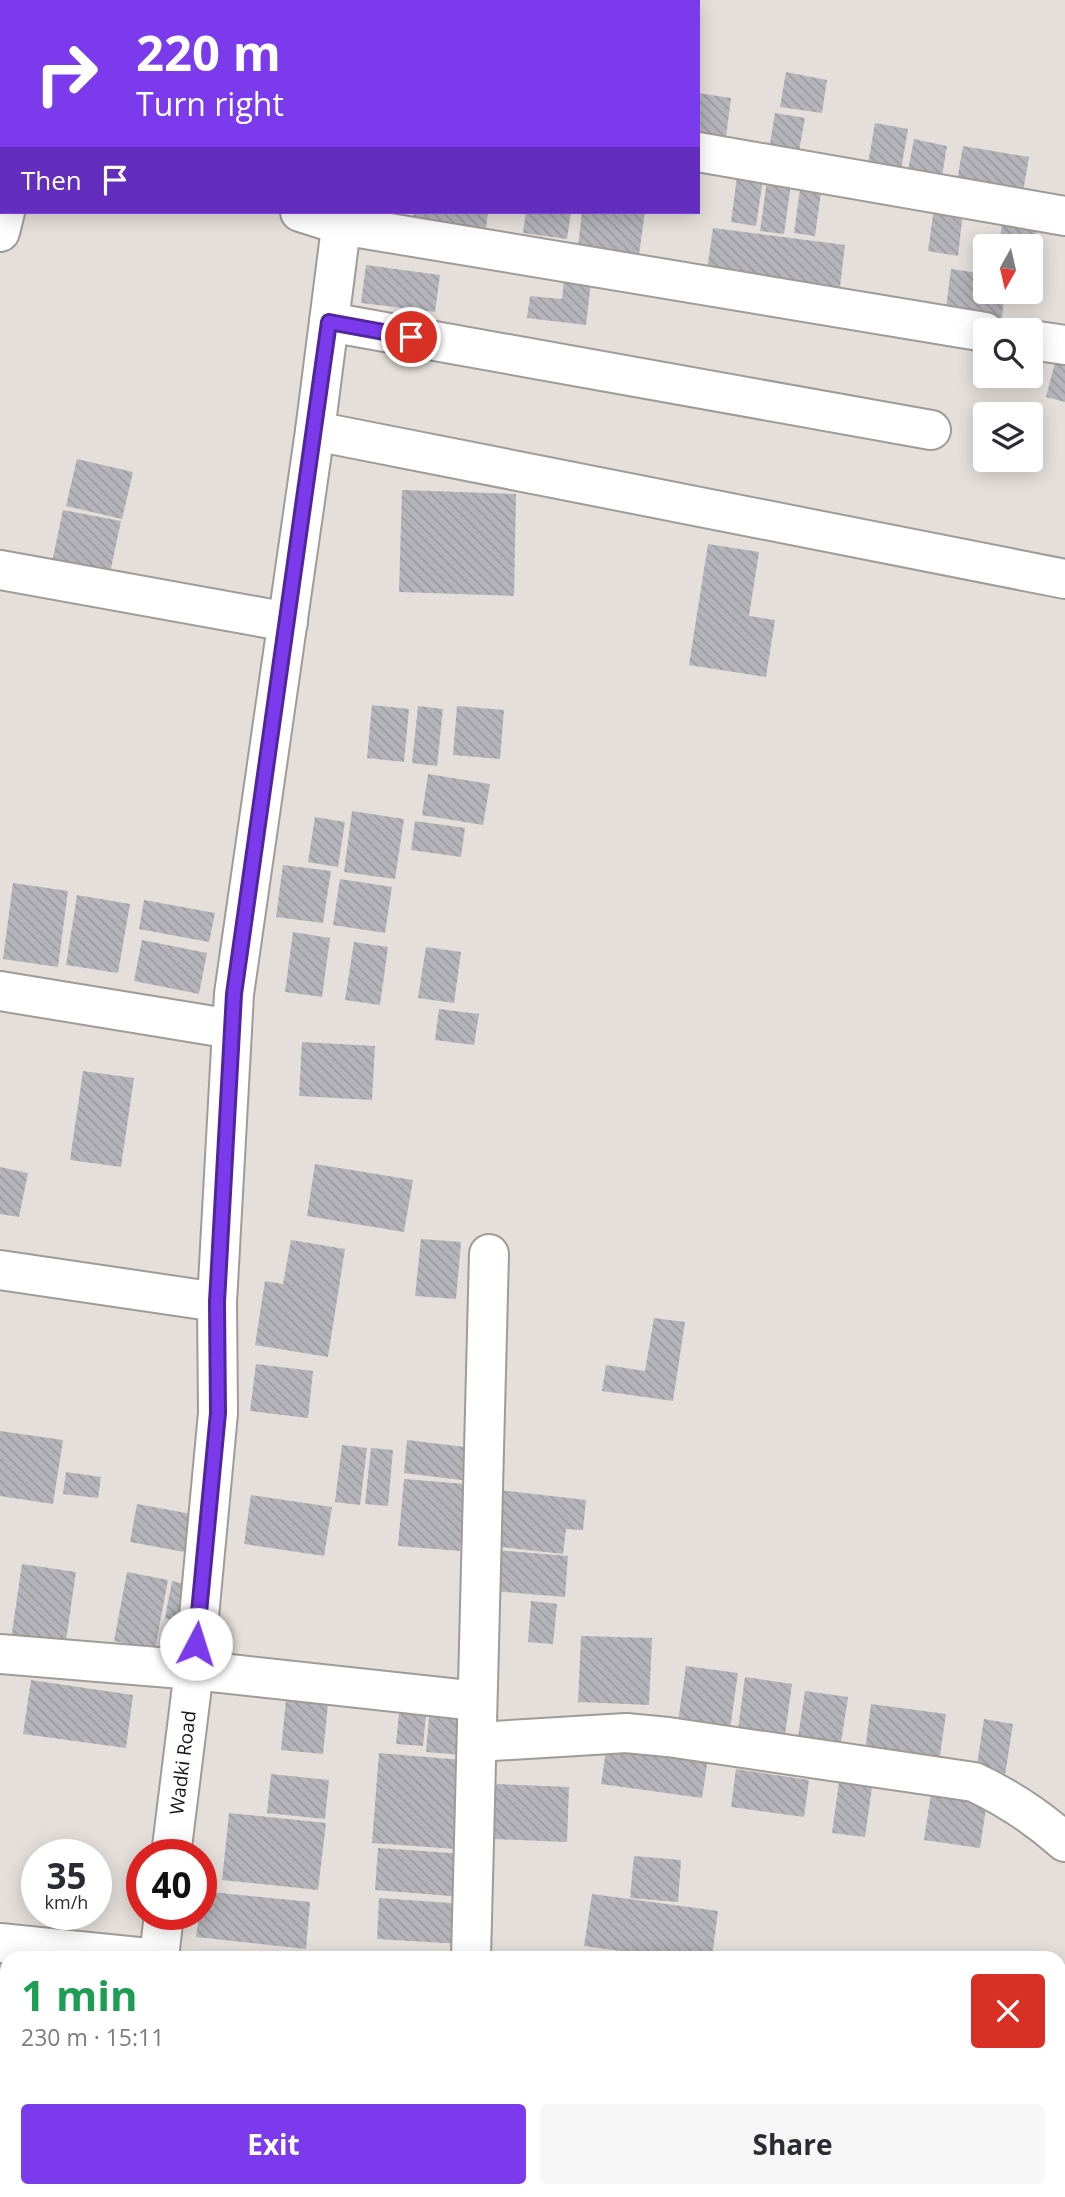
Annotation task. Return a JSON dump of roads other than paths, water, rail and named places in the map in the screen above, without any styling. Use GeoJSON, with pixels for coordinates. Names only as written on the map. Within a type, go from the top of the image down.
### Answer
{"type":"FeatureCollection","features":[{"type":"Feature","properties":{"kind":"street"},"geometry":{"type":"LineString","coordinates":[[700,152],[1065,216]]}},
{"type":"Feature","properties":{"kind":"street"},"geometry":{"type":"LineString","coordinates":[[0,232],[4,214]]}},
{"type":"Feature","properties":{"kind":"street"},"geometry":{"type":"LineString","coordinates":[[314,214],[973,330]]}},
{"type":"Feature","properties":{"kind":"street","name":"Wadki Road"},"geometry":{"type":"LineString","coordinates":[[173,1839],[194,1670],[218,1413],[217,1302],[232,1029],[342,218]]}},
{"type":"Feature","properties":{"kind":"street"},"geometry":{"type":"LineString","coordinates":[[329,322],[932,430]]}},
{"type":"Feature","properties":{"kind":"street"},"geometry":{"type":"LineString","coordinates":[[1043,342],[1065,345]]}},
{"type":"Feature","properties":{"kind":"street"},"geometry":{"type":"LineString","coordinates":[[315,431],[1065,579]]}},
{"type":"Feature","properties":{"kind":"street"},"geometry":{"type":"LineString","coordinates":[[0,570],[288,622]]}},
{"type":"Feature","properties":{"kind":"street"},"geometry":{"type":"LineString","coordinates":[[0,991],[232,1029]]}},
{"type":"Feature","properties":{"kind":"street"},"geometry":{"type":"LineString","coordinates":[[471,1951],[489,1254]]}},
{"type":"Feature","properties":{"kind":"street"},"geometry":{"type":"LineString","coordinates":[[0,1270],[217,1302]]}},
{"type":"Feature","properties":{"kind":"street"},"geometry":{"type":"LineString","coordinates":[[0,1654],[194,1670],[477,1701]]}},
{"type":"Feature","properties":{"kind":"street"},"geometry":{"type":"LineString","coordinates":[[477,1742],[626,1734],[658,1736],[707,1740],[974,1782],[1006,1797],[1039,1819],[1065,1842]]}},
{"type":"Feature","properties":{"kind":"street"},"geometry":{"type":"LineString","coordinates":[[160,1951],[162,1930]]}},
{"type":"Feature","properties":{"kind":"street"},"geometry":{"type":"LineString","coordinates":[[0,1943],[79,1951]]}}]}
